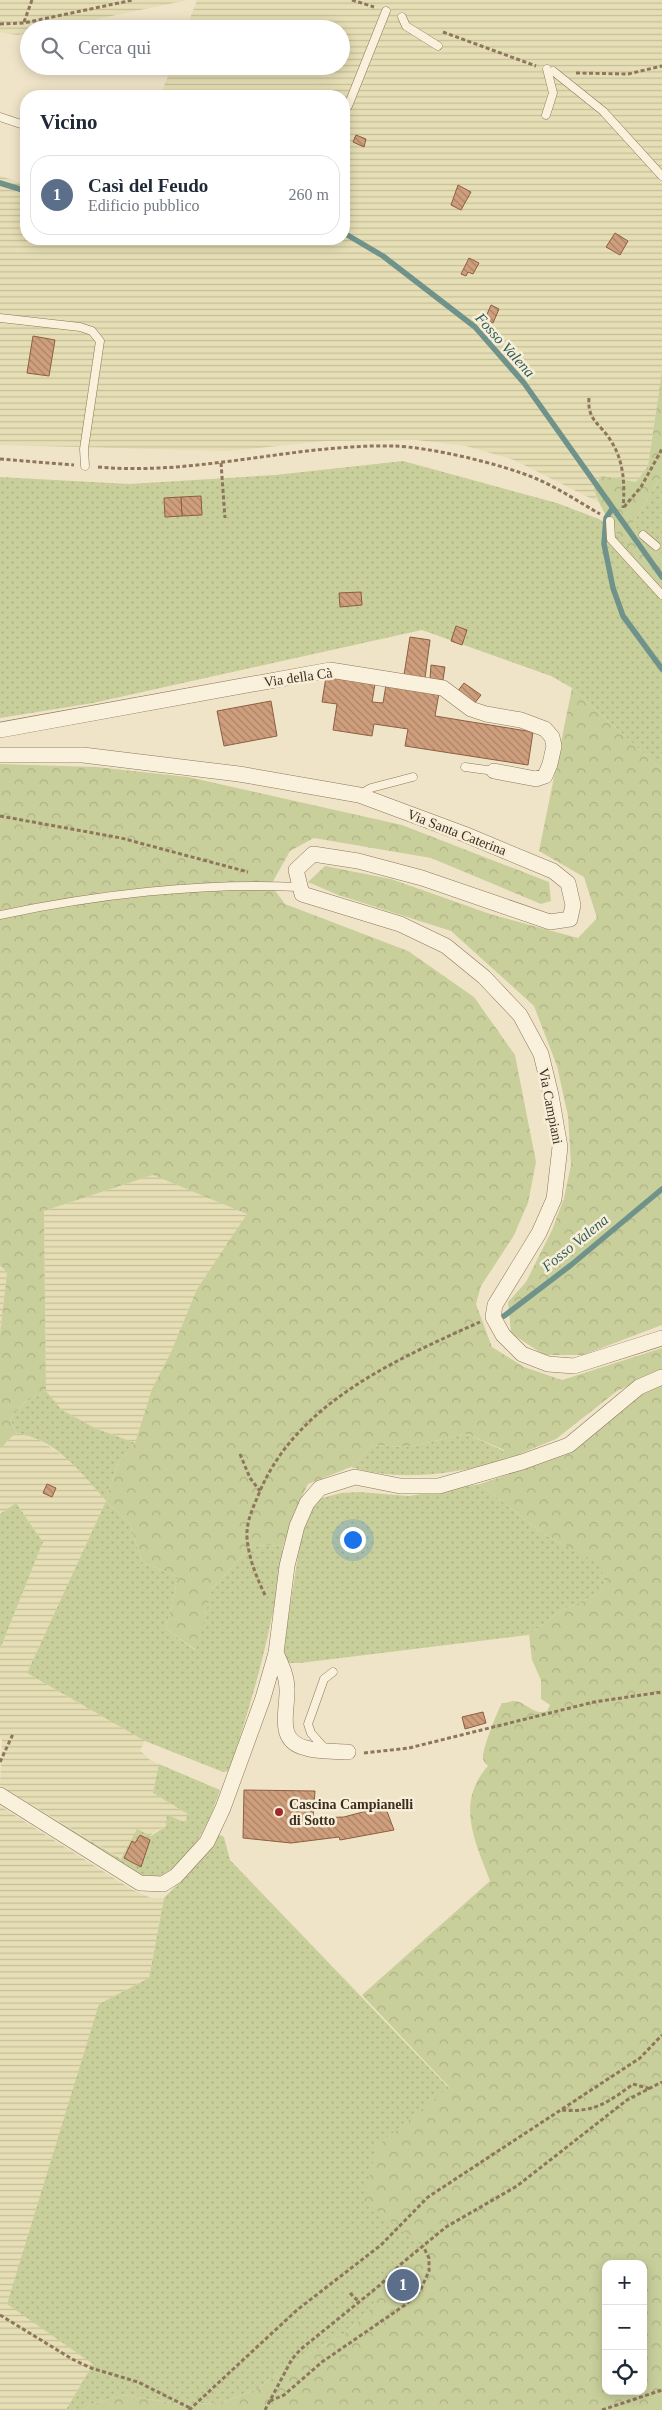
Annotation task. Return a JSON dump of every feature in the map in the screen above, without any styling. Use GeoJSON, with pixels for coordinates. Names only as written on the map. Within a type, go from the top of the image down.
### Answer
{"type":"FeatureCollection","features":[{"type":"Feature","properties":{"kind":"street","name":"Via della Cà"},"geometry":{"type":"LineString","coordinates":[[0,730],[330,670],[443,688],[471,709],[486,714],[521,720],[545,729],[552,737],[554,746],[545,776],[536,779],[494,772]]}},
{"type":"Feature","properties":{"kind":"street","name":"Via Santa Caterina"},"geometry":{"type":"LineString","coordinates":[[0,754],[83,755],[239,774],[359,795],[464,834],[553,871],[568,883],[572,904],[570,919],[550,922],[538,920],[422,878],[358,862],[313,854],[296,870],[298,886]]}},
{"type":"Feature","properties":{"kind":"street","name":"Via Campiani"},"geometry":{"type":"LineString","coordinates":[[298,886],[302,894],[312,899],[400,924],[446,946],[484,977],[520,1014],[541,1054],[551,1094],[560,1147],[554,1199],[539,1233],[488,1319]]}},
{"type":"Feature","properties":{"kind":"street"},"geometry":{"type":"LineString","coordinates":[[488,1319],[522,1354],[548,1364],[574,1366],[662,1338]]}},
{"type":"Feature","properties":{"kind":"street"},"geometry":{"type":"LineString","coordinates":[[0,1795],[140,1883],[163,1884],[176,1876],[207,1842],[223,1808],[263,1698],[276,1653],[287,1566],[297,1526],[307,1503],[320,1488],[355,1477],[400,1486],[439,1486],[522,1462],[569,1445],[639,1387],[662,1376]]}},
{"type":"Feature","properties":{"kind":"street"},"geometry":{"type":"LineString","coordinates":[[276,1653],[284,1671],[287,1689],[284,1726],[288,1736],[304,1748],[348,1752]]}},
{"type":"Feature","properties":{"kind":"lane"},"geometry":{"type":"LineString","coordinates":[[350,101],[386,11]]}},
{"type":"Feature","properties":{"kind":"lane"},"geometry":{"type":"LineString","coordinates":[[402,17],[406,26],[438,46]]}},
{"type":"Feature","properties":{"kind":"lane"},"geometry":{"type":"LineString","coordinates":[[546,115],[554,93],[550,70]]}},
{"type":"Feature","properties":{"kind":"lane"},"geometry":{"type":"LineString","coordinates":[[550,70],[603,111],[662,176]]}},
{"type":"Feature","properties":{"kind":"lane"},"geometry":{"type":"LineString","coordinates":[[0,116],[20,124]]}},
{"type":"Feature","properties":{"kind":"lane"},"geometry":{"type":"LineString","coordinates":[[0,318],[80,327],[92,331],[100,341],[84,449],[85,466]]}},
{"type":"Feature","properties":{"kind":"lane"},"geometry":{"type":"LineString","coordinates":[[610,521],[612,539],[662,595]]}},
{"type":"Feature","properties":{"kind":"lane"},"geometry":{"type":"LineString","coordinates":[[643,535],[656,546]]}},
{"type":"Feature","properties":{"kind":"lane"},"geometry":{"type":"LineString","coordinates":[[465,767],[494,772]]}},
{"type":"Feature","properties":{"kind":"lane"},"geometry":{"type":"LineString","coordinates":[[359,795],[370,788],[413,777]]}},
{"type":"Feature","properties":{"kind":"lane"},"geometry":{"type":"LineString","coordinates":[[0,915],[66,901],[208,887],[298,886]]}},
{"type":"Feature","properties":{"kind":"lane"},"geometry":{"type":"LineString","coordinates":[[327,1750],[311,1733],[308,1724],[324,1679],[334,1672]]}},
{"type":"Feature","properties":{"kind":"path"},"geometry":{"type":"LineString","coordinates":[[25,20],[32,0]]}},
{"type":"Feature","properties":{"kind":"path"},"geometry":{"type":"LineString","coordinates":[[38,20],[133,0]]}},
{"type":"Feature","properties":{"kind":"path"},"geometry":{"type":"LineString","coordinates":[[352,0],[386,11]]}},
{"type":"Feature","properties":{"kind":"path"},"geometry":{"type":"LineString","coordinates":[[0,24],[20,23]]}},
{"type":"Feature","properties":{"kind":"path"},"geometry":{"type":"LineString","coordinates":[[437,30],[550,70],[620,74],[662,66]]}},
{"type":"Feature","properties":{"kind":"path"},"geometry":{"type":"LineString","coordinates":[[589,398],[592,420],[611,440],[622,468],[623,508],[641,486],[662,449]]}},
{"type":"Feature","properties":{"kind":"path"},"geometry":{"type":"LineString","coordinates":[[0,459],[85,466],[157,469],[221,463],[334,448],[394,446],[449,455],[537,479],[600,514]]}},
{"type":"Feature","properties":{"kind":"path"},"geometry":{"type":"LineString","coordinates":[[221,463],[225,518]]}},
{"type":"Feature","properties":{"kind":"path"},"geometry":{"type":"LineString","coordinates":[[0,816],[121,838],[249,872]]}},
{"type":"Feature","properties":{"kind":"path"},"geometry":{"type":"LineString","coordinates":[[280,1623],[253,1569],[247,1538],[248,1519],[266,1477],[292,1439],[350,1388],[409,1353],[488,1319]]}},
{"type":"Feature","properties":{"kind":"path"},"geometry":{"type":"LineString","coordinates":[[240,1454],[250,1478],[260,1491]]}},
{"type":"Feature","properties":{"kind":"path"},"geometry":{"type":"LineString","coordinates":[[348,1752],[368,1753],[410,1748],[594,1702],[662,1692]]}},
{"type":"Feature","properties":{"kind":"path"},"geometry":{"type":"LineString","coordinates":[[0,1762],[13,1734]]}},
{"type":"Feature","properties":{"kind":"path"},"geometry":{"type":"LineString","coordinates":[[0,2315],[72,2359],[91,2368],[138,2382],[190,2409],[311,2298],[381,2245],[428,2197],[640,2058],[662,2035]]}},
{"type":"Feature","properties":{"kind":"path"},"geometry":{"type":"LineString","coordinates":[[265,2410],[292,2360],[301,2349],[401,2264],[451,2223],[530,2177],[627,2100],[662,2082]]}},
{"type":"Feature","properties":{"kind":"path"},"geometry":{"type":"LineString","coordinates":[[561,2110],[594,2109],[610,2101],[633,2084],[651,2089]]}},
{"type":"Feature","properties":{"kind":"path"},"geometry":{"type":"LineString","coordinates":[[270,2401],[284,2395],[322,2362],[405,2306],[420,2292],[429,2271],[429,2258],[423,2246]]}},
{"type":"Feature","properties":{"kind":"path"},"geometry":{"type":"LineString","coordinates":[[350,2293],[358,2302]]}},
{"type":"Feature","properties":{"kind":"path"},"geometry":{"type":"LineString","coordinates":[[602,2410],[662,2390]]}},
{"type":"Feature","properties":{"kind":"shaded area"},"geometry":{"type":"Polygon","coordinates":[[[0,0],[188,0],[92,20],[20,20],[20,34],[0,32],[0,0]]]}},
{"type":"Feature","properties":{"kind":"shaded area"},"geometry":{"type":"Polygon","coordinates":[[[197,0],[662,0],[662,371],[648,466],[636,483],[594,489],[598,502],[514,460],[466,446],[416,440],[325,441],[230,451],[0,445],[0,176],[20,182],[20,245],[350,245],[350,90],[162,90],[168,75],[350,75],[350,20],[189,20],[197,0]]]}},
{"type":"Feature","properties":{"kind":"shaded area"},"geometry":{"type":"Polygon","coordinates":[[[153,1175],[248,1214],[197,1289],[171,1352],[152,1389],[135,1443],[95,1428],[62,1410],[46,1391],[44,1211],[153,1175]]]}},
{"type":"Feature","properties":{"kind":"shaded area"},"geometry":{"type":"Polygon","coordinates":[[[0,1265],[7,1271],[0,1334],[0,1265]]]}},
{"type":"Feature","properties":{"kind":"shaded area"},"geometry":{"type":"Polygon","coordinates":[[[16,1433],[33,1436],[73,1462],[106,1501],[27,1673],[145,1741],[140,1750],[150,1760],[159,1764],[153,1793],[189,1814],[185,1823],[166,1826],[156,1831],[122,1859],[0,1786],[2,1740],[0,1738],[0,1649],[43,1542],[16,1503],[0,1514],[0,1448],[16,1433]]]}},
{"type":"Feature","properties":{"kind":"shaded area"},"geometry":{"type":"Polygon","coordinates":[[[0,1806],[131,1889],[151,1898],[164,1898],[149,1978],[99,2004],[93,2364],[66,2410],[0,2410],[0,1806]]]}},
{"type":"Feature","properties":{"kind":"green space"},"geometry":{"type":"Polygon","coordinates":[[[662,371],[662,475],[633,523],[641,541],[662,560],[662,587],[613,527],[594,489],[601,476],[636,482],[648,466],[662,371]]]}},
{"type":"Feature","properties":{"kind":"green space"},"geometry":{"type":"Polygon","coordinates":[[[403,461],[557,503],[599,519],[617,530],[635,556],[662,587],[662,770],[572,688],[551,676],[422,630],[93,703],[0,718],[0,477],[129,484],[275,475],[403,461]]]}},
{"type":"Feature","properties":{"kind":"green space"},"geometry":{"type":"Polygon","coordinates":[[[662,475],[662,560],[641,541],[633,523],[662,475]]]}},
{"type":"Feature","properties":{"kind":"green space"},"geometry":{"type":"Polygon","coordinates":[[[572,688],[662,770],[662,1325],[583,1355],[544,1355],[511,1333],[508,1302],[526,1282],[552,1230],[564,1198],[571,1165],[568,1116],[557,1066],[534,1006],[451,931],[338,895],[308,882],[325,866],[391,879],[493,915],[578,938],[597,918],[584,877],[539,851],[572,688]]]}},
{"type":"Feature","properties":{"kind":"green space"},"geometry":{"type":"Polygon","coordinates":[[[0,764],[97,767],[188,777],[402,825],[549,882],[551,901],[541,904],[431,858],[314,838],[290,851],[271,885],[285,904],[408,951],[474,997],[515,1055],[536,1162],[528,1203],[513,1237],[481,1286],[476,1304],[492,1347],[524,1367],[562,1380],[662,1348],[662,1370],[617,1391],[556,1439],[500,1462],[504,1450],[467,1434],[407,1447],[373,1445],[351,1467],[308,1484],[296,1509],[283,1546],[253,1545],[212,1589],[196,1650],[166,1629],[178,1577],[142,1562],[130,1524],[106,1501],[117,1465],[135,1443],[152,1389],[171,1352],[197,1289],[247,1214],[153,1175],[44,1211],[46,1391],[25,1402],[10,1419],[16,1433],[0,1448],[0,1334],[7,1272],[0,1265],[0,764]]]}},
{"type":"Feature","properties":{"kind":"green space"},"geometry":{"type":"Polygon","coordinates":[[[662,1385],[662,2410],[83,2410],[89,2405],[124,2395],[178,2404],[221,2403],[257,2389],[290,2365],[345,2333],[368,2313],[381,2289],[408,2261],[426,2248],[364,2201],[376,2147],[449,2087],[362,1995],[490,1881],[474,1837],[470,1808],[472,1794],[478,1780],[488,1766],[483,1760],[483,1755],[493,1723],[502,1703],[515,1701],[538,1712],[547,1711],[550,1705],[541,1699],[541,1680],[532,1660],[529,1635],[562,1610],[600,1593],[605,1582],[600,1564],[545,1535],[480,1484],[571,1453],[641,1393],[662,1385]]]}},
{"type":"Feature","properties":{"kind":"green space"},"geometry":{"type":"Polygon","coordinates":[[[46,1391],[62,1410],[95,1428],[135,1443],[117,1465],[106,1501],[67,1458],[43,1442],[30,1436],[16,1433],[10,1419],[25,1402],[46,1391]]]}},
{"type":"Feature","properties":{"kind":"green space"},"geometry":{"type":"Polygon","coordinates":[[[467,1434],[504,1451],[500,1462],[426,1475],[369,1472],[351,1467],[373,1445],[407,1447],[467,1434]]]}},
{"type":"Feature","properties":{"kind":"green space"},"geometry":{"type":"Polygon","coordinates":[[[480,1484],[545,1535],[601,1564],[605,1583],[600,1593],[562,1610],[529,1635],[300,1663],[281,1663],[303,1524],[318,1499],[341,1493],[359,1492],[409,1496],[480,1484]]]}},
{"type":"Feature","properties":{"kind":"green space"},"geometry":{"type":"Polygon","coordinates":[[[106,1501],[130,1524],[142,1562],[178,1577],[166,1629],[195,1650],[212,1589],[253,1545],[283,1546],[269,1632],[229,1771],[223,1772],[145,1741],[27,1673],[106,1501]]]}},
{"type":"Feature","properties":{"kind":"green space"},"geometry":{"type":"Polygon","coordinates":[[[16,1503],[43,1542],[0,1649],[0,1514],[16,1503]]]}},
{"type":"Feature","properties":{"kind":"green space"},"geometry":{"type":"Polygon","coordinates":[[[159,1764],[220,1790],[199,1838],[184,1858],[165,1878],[140,1877],[0,1787],[121,1859],[137,1829],[151,1836],[166,1826],[167,1814],[185,1823],[188,1814],[153,1793],[159,1764]]]}},
{"type":"Feature","properties":{"kind":"green space"},"geometry":{"type":"Polygon","coordinates":[[[218,1834],[224,1837],[230,1860],[449,2088],[376,2147],[426,2248],[408,2261],[382,2289],[368,2313],[345,2333],[290,2365],[257,2389],[221,2403],[178,2404],[124,2395],[89,2405],[83,2410],[66,2410],[93,2364],[7,2304],[99,2004],[149,1978],[164,1898],[203,1858],[218,1834]]]}},
{"type":"Feature","properties":{"kind":"building"},"geometry":{"type":"Polygon","coordinates":[[[356,135],[366,139],[364,147],[353,142],[356,135]]]}},
{"type":"Feature","properties":{"kind":"building"},"geometry":{"type":"Polygon","coordinates":[[[458,185],[471,192],[461,210],[451,205],[458,185]]]}},
{"type":"Feature","properties":{"kind":"building"},"geometry":{"type":"Polygon","coordinates":[[[615,233],[628,241],[620,255],[606,247],[615,233]]]}},
{"type":"Feature","properties":{"kind":"building"},"geometry":{"type":"Polygon","coordinates":[[[469,258],[479,263],[473,274],[468,272],[466,276],[461,274],[469,258]]]}},
{"type":"Feature","properties":{"kind":"building"},"geometry":{"type":"Polygon","coordinates":[[[491,305],[499,309],[493,323],[485,319],[491,305]]]}},
{"type":"Feature","properties":{"kind":"building"},"geometry":{"type":"Polygon","coordinates":[[[33,336],[55,340],[49,376],[27,373],[33,336]]]}},
{"type":"Feature","properties":{"kind":"building"},"geometry":{"type":"Polygon","coordinates":[[[201,496],[202,515],[182,516],[181,497],[201,496]]]}},
{"type":"Feature","properties":{"kind":"building"},"geometry":{"type":"Polygon","coordinates":[[[181,497],[182,516],[165,517],[164,498],[181,497]]]}},
{"type":"Feature","properties":{"kind":"building"},"geometry":{"type":"Polygon","coordinates":[[[361,592],[362,605],[340,607],[339,593],[361,592]]]}},
{"type":"Feature","properties":{"kind":"building"},"geometry":{"type":"Polygon","coordinates":[[[456,626],[467,630],[462,645],[451,641],[456,626]]]}},
{"type":"Feature","properties":{"kind":"building"},"geometry":{"type":"Polygon","coordinates":[[[410,637],[430,640],[425,678],[404,675],[410,637]]]}},
{"type":"Feature","properties":{"kind":"building"},"geometry":{"type":"Polygon","coordinates":[[[431,665],[445,667],[443,680],[430,679],[431,665]]]}},
{"type":"Feature","properties":{"kind":"building"},"geometry":{"type":"Polygon","coordinates":[[[326,677],[375,684],[372,702],[383,703],[386,685],[439,693],[435,716],[533,732],[528,765],[405,746],[408,729],[374,724],[372,736],[333,730],[337,704],[322,702],[326,677]]]}},
{"type":"Feature","properties":{"kind":"building"},"geometry":{"type":"Polygon","coordinates":[[[464,683],[481,695],[474,704],[457,692],[464,683]]]}},
{"type":"Feature","properties":{"kind":"building"},"geometry":{"type":"Polygon","coordinates":[[[271,701],[277,736],[224,746],[217,711],[271,701]]]}},
{"type":"Feature","properties":{"kind":"building"},"geometry":{"type":"Polygon","coordinates":[[[47,1484],[56,1488],[52,1497],[43,1493],[47,1484]]]}},
{"type":"Feature","properties":{"kind":"building"},"geometry":{"type":"Polygon","coordinates":[[[483,1712],[486,1723],[465,1729],[462,1717],[483,1712]]]}},
{"type":"Feature","properties":{"kind":"building","name":"Cascina Campianelli di Sotto"},"geometry":{"type":"Polygon","coordinates":[[[244,1790],[315,1791],[313,1818],[344,1817],[385,1806],[394,1830],[340,1840],[339,1837],[291,1843],[243,1838],[244,1790]]]}},
{"type":"Feature","properties":{"kind":"building"},"geometry":{"type":"Polygon","coordinates":[[[140,1835],[150,1840],[141,1867],[124,1858],[132,1841],[135,1843],[140,1835]]]}},
{"type":"Feature","properties":{"kind":"building"},"geometry":{"type":"Polygon","coordinates":[[[405,2269],[419,2283],[400,2301],[386,2287],[405,2269]]]}},
{"type":"Feature","properties":{"kind":"waterway","name":"Fosso Valena"},"geometry":{"type":"LineString","coordinates":[[0,183],[20,189]]}},
{"type":"Feature","properties":{"kind":"waterway","name":"Fosso Valena"},"geometry":{"type":"LineString","coordinates":[[350,237],[383,256],[475,327],[524,383],[662,577]]}},
{"type":"Feature","properties":{"kind":"waterway","name":"Fosso Valena"},"geometry":{"type":"LineString","coordinates":[[612,509],[606,518],[604,544],[613,588],[623,616],[662,669]]}},
{"type":"Feature","properties":{"kind":"waterway","name":"Fosso Valena"},"geometry":{"type":"LineString","coordinates":[[504,1316],[571,1265],[662,1189]]}},
{"type":"Feature","properties":{"kind":"place","name":"Cascina Campianelli di Sotto"},"geometry":{"type":"Point","coordinates":[279,1812]}},
{"type":"Feature","properties":{"kind":"place","name":"Casì del Feudo"},"geometry":{"type":"Point","coordinates":[403,2285]}}]}
